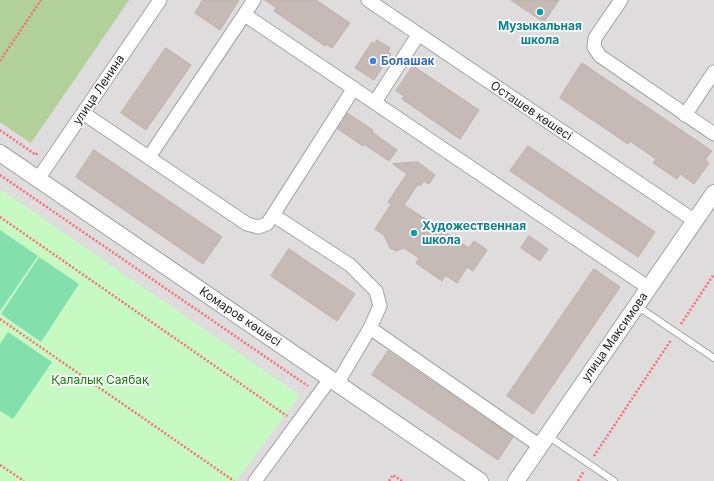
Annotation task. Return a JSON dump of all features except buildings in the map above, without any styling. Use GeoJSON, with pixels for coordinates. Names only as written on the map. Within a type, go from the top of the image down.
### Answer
{"type":"FeatureCollection","features":[{"type":"Feature","properties":{"kind":"street","name":"улица Ленина"},"geometry":{"type":"LineString","coordinates":[[38,179],[160,0]]}},
{"type":"Feature","properties":{"kind":"street"},"geometry":{"type":"LineString","coordinates":[[149,157],[254,0]]}},
{"type":"Feature","properties":{"kind":"street","name":"Осташев көшесі"},"geometry":{"type":"LineString","coordinates":[[368,0],[695,221]]}},
{"type":"Feature","properties":{"kind":"street"},"geometry":{"type":"LineString","coordinates":[[621,0],[595,38],[594,47],[600,56],[714,134]]}},
{"type":"Feature","properties":{"kind":"street"},"geometry":{"type":"LineString","coordinates":[[245,15],[649,288]]}},
{"type":"Feature","properties":{"kind":"street"},"geometry":{"type":"LineString","coordinates":[[375,102],[418,35]]}},
{"type":"Feature","properties":{"kind":"street"},"geometry":{"type":"LineString","coordinates":[[686,115],[714,72]]}},
{"type":"Feature","properties":{"kind":"street"},"geometry":{"type":"LineString","coordinates":[[83,113],[247,224],[258,227],[267,224],[354,88]]}},
{"type":"Feature","properties":{"kind":"street","name":"Комаров көшесі"},"geometry":{"type":"LineString","coordinates":[[0,153],[480,481]]}},
{"type":"Feature","properties":{"kind":"street","name":"улица Максимова"},"geometry":{"type":"LineString","coordinates":[[516,481],[714,193]]}},
{"type":"Feature","properties":{"kind":"street"},"geometry":{"type":"LineString","coordinates":[[255,481],[320,394],[333,381],[370,328],[380,306],[376,291],[350,265],[273,215]]}},
{"type":"Feature","properties":{"kind":"street"},"geometry":{"type":"LineString","coordinates":[[370,328],[544,441]]}},
{"type":"Feature","properties":{"kind":"lane"},"geometry":{"type":"LineString","coordinates":[[637,306],[714,358]]}},
{"type":"Feature","properties":{"kind":"lane"},"geometry":{"type":"LineString","coordinates":[[544,441],[589,463],[614,481]]}},
{"type":"Feature","properties":{"kind":"path"},"geometry":{"type":"LineString","coordinates":[[0,61],[42,0]]}},
{"type":"Feature","properties":{"kind":"path"},"geometry":{"type":"LineString","coordinates":[[0,130],[36,155],[41,148]]}},
{"type":"Feature","properties":{"kind":"path"},"geometry":{"type":"LineString","coordinates":[[0,175],[320,394]]}},
{"type":"Feature","properties":{"kind":"path"},"geometry":{"type":"LineString","coordinates":[[0,217],[298,424]]}},
{"type":"Feature","properties":{"kind":"path"},"geometry":{"type":"LineString","coordinates":[[578,481],[714,274]]}},
{"type":"Feature","properties":{"kind":"path"},"geometry":{"type":"LineString","coordinates":[[0,319],[234,481]]}},
{"type":"Feature","properties":{"kind":"path"},"geometry":{"type":"LineString","coordinates":[[0,465],[24,481]]}},
{"type":"Feature","properties":{"kind":"path"},"geometry":{"type":"LineString","coordinates":[[389,481],[393,475],[402,481]]}},
{"type":"Feature","properties":{"kind":"shaded area"},"geometry":{"type":"Polygon","coordinates":[[[0,0],[714,0],[714,481],[0,481],[0,0]]]}},
{"type":"Feature","properties":{"kind":"green space"},"geometry":{"type":"Polygon","coordinates":[[[0,0],[129,0],[31,143],[0,122],[0,0]]]}},
{"type":"Feature","properties":{"kind":"green space","name":"Қалалық Саябақ"},"geometry":{"type":"Polygon","coordinates":[[[0,189],[300,395],[236,481],[0,481],[0,189]]]}},
{"type":"Feature","properties":{"kind":"green space"},"geometry":{"type":"Polygon","coordinates":[[[0,230],[38,256],[0,311],[0,230]]]}},
{"type":"Feature","properties":{"kind":"green space"},"geometry":{"type":"Polygon","coordinates":[[[39,257],[79,284],[41,342],[1,314],[39,257]]]}},
{"type":"Feature","properties":{"kind":"green space"},"geometry":{"type":"Polygon","coordinates":[[[8,332],[52,362],[13,419],[0,411],[0,344],[8,332]]]}},
{"type":"Feature","properties":{"kind":"place","name":"Музыкальная школа"},"geometry":{"type":"Point","coordinates":[540,12]}},
{"type":"Feature","properties":{"kind":"place","name":"Болашак"},"geometry":{"type":"Point","coordinates":[373,61]}},
{"type":"Feature","properties":{"kind":"place","name":"Художественная школа"},"geometry":{"type":"Point","coordinates":[414,233]}}]}
